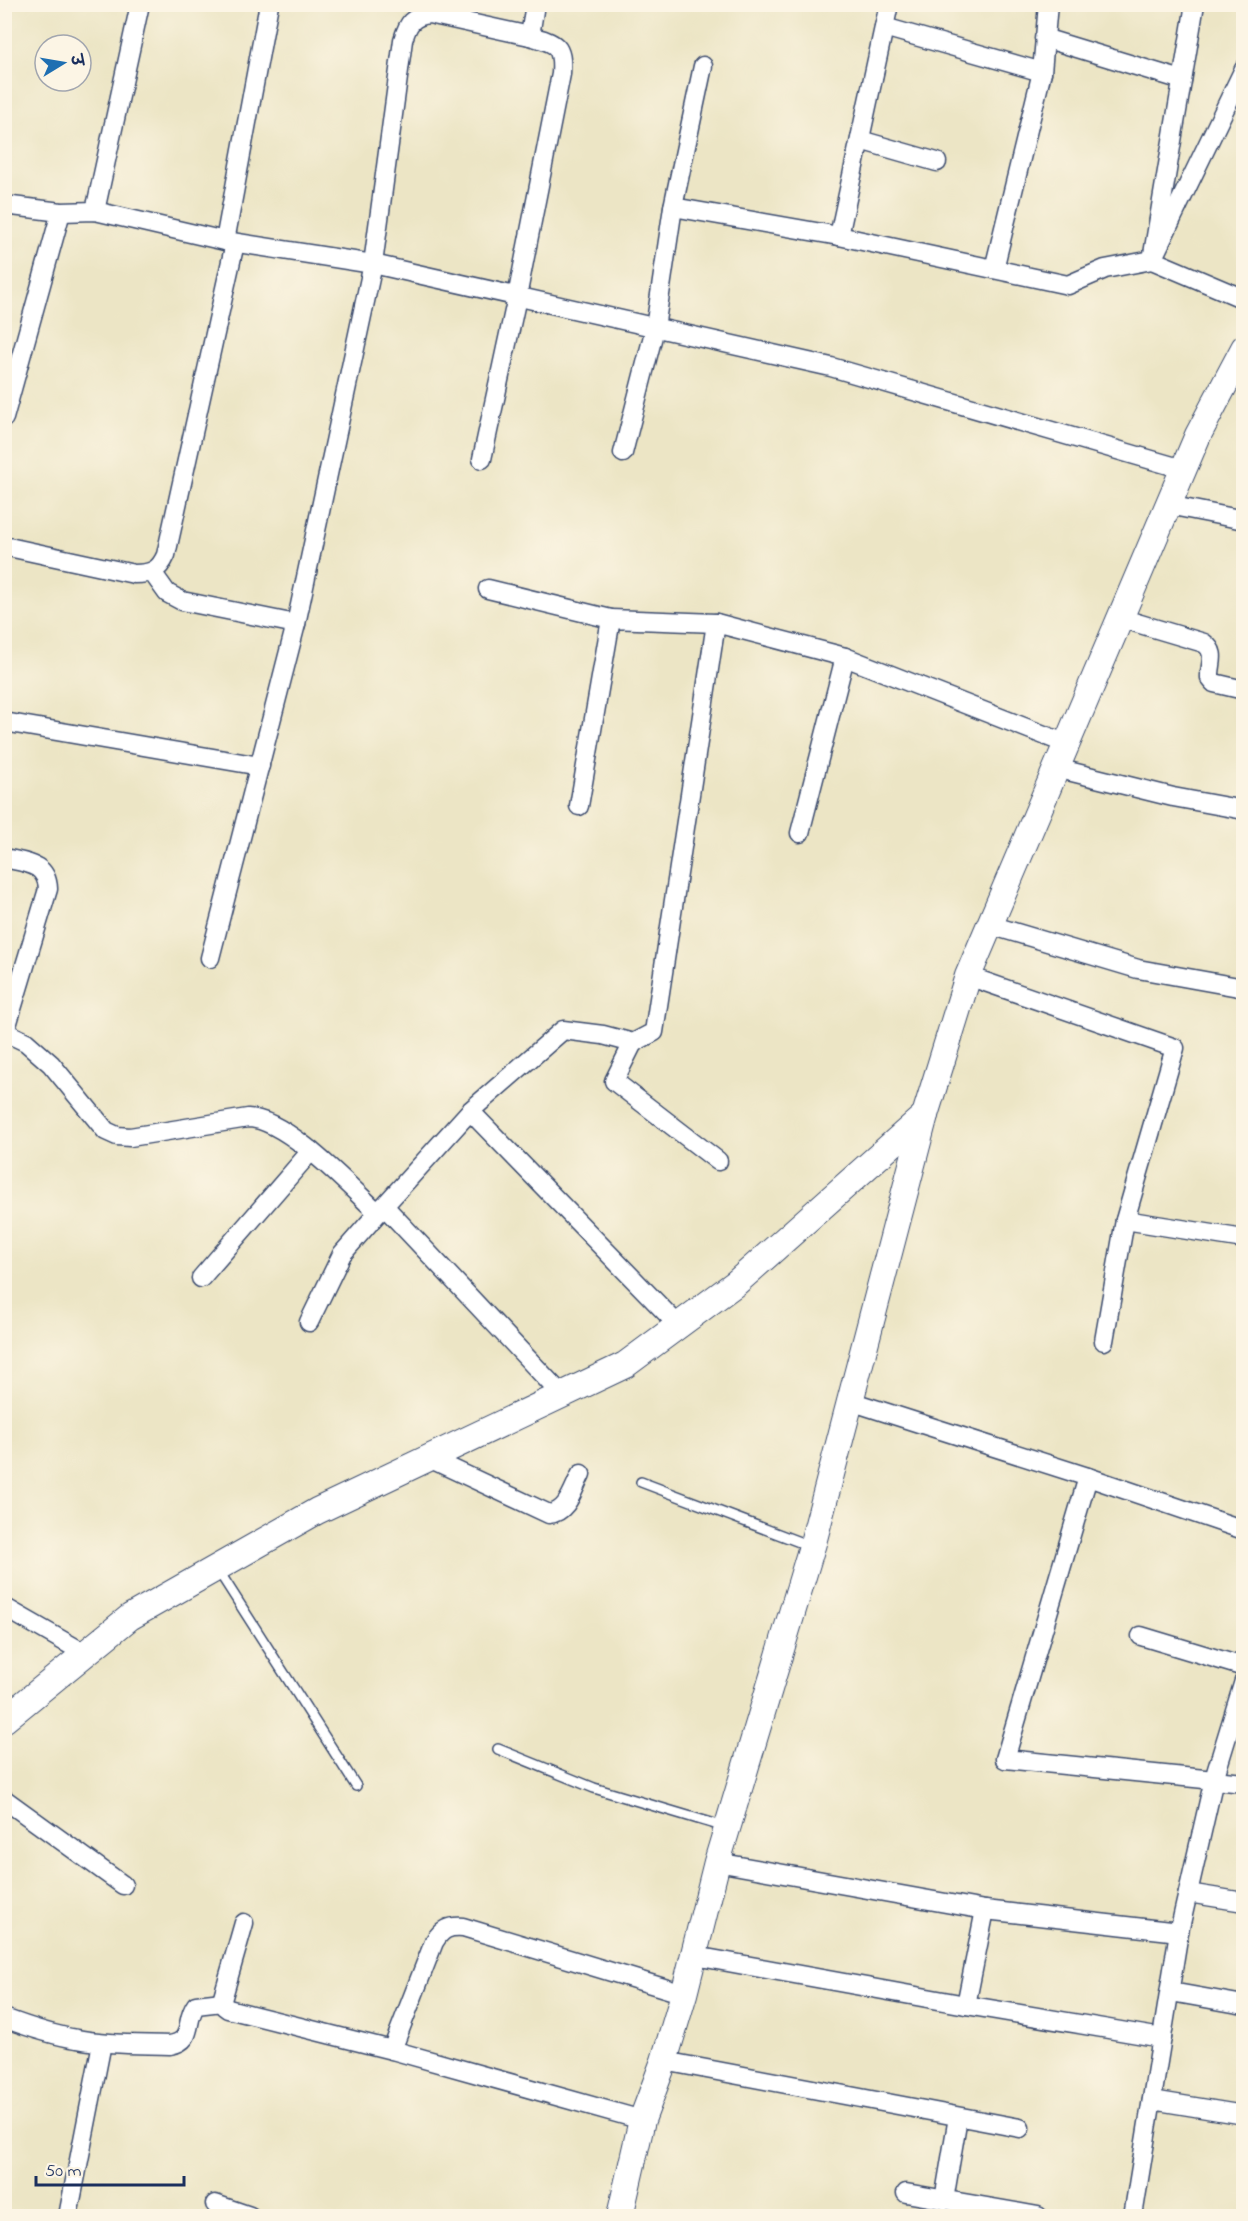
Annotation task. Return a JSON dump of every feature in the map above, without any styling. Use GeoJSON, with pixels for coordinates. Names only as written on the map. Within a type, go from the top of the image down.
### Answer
{"type":"FeatureCollection","features":[{"type":"Feature","properties":{"kind":"street"},"geometry":{"type":"LineString","coordinates":[[95,211],[140,4]]}},
{"type":"Feature","properties":{"kind":"street"},"geometry":{"type":"LineString","coordinates":[[4,546],[134,573],[152,572],[162,565],[166,555],[230,242],[269,4]]}},
{"type":"Feature","properties":{"kind":"street"},"geometry":{"type":"LineString","coordinates":[[530,36],[535,4]]}},
{"type":"Feature","properties":{"kind":"street"},"geometry":{"type":"LineString","coordinates":[[839,236],[889,4]]}},
{"type":"Feature","properties":{"kind":"street"},"geometry":{"type":"LineString","coordinates":[[994,269],[1042,72],[1048,4]]}},
{"type":"Feature","properties":{"kind":"street"},"geometry":{"type":"LineString","coordinates":[[1152,260],[1195,4]]}},
{"type":"Feature","properties":{"kind":"street"},"geometry":{"type":"LineString","coordinates":[[210,958],[296,624],[373,264],[403,40],[408,24],[416,16],[429,14],[552,42],[560,50],[562,60],[518,297],[482,459]]}},
{"type":"Feature","properties":{"kind":"street"},"geometry":{"type":"LineString","coordinates":[[884,27],[1042,72]]}},
{"type":"Feature","properties":{"kind":"street"},"geometry":{"type":"LineString","coordinates":[[1044,38],[1182,80]]}},
{"type":"Feature","properties":{"kind":"street"},"geometry":{"type":"LineString","coordinates":[[622,453],[655,328],[673,207],[703,66]]}},
{"type":"Feature","properties":{"kind":"street"},"geometry":{"type":"LineString","coordinates":[[1152,260],[1244,69]]}},
{"type":"Feature","properties":{"kind":"street"},"geometry":{"type":"LineString","coordinates":[[860,140],[937,162]]}},
{"type":"Feature","properties":{"kind":"street"},"geometry":{"type":"LineString","coordinates":[[4,205],[61,212],[95,211],[230,242],[373,264],[831,367],[1183,469]]}},
{"type":"Feature","properties":{"kind":"street"},"geometry":{"type":"LineString","coordinates":[[673,207],[839,236],[1068,285],[1105,268],[1152,260],[1244,299]]}},
{"type":"Feature","properties":{"kind":"street"},"geometry":{"type":"LineString","coordinates":[[4,418],[61,212]]}},
{"type":"Feature","properties":{"kind":"street"},"geometry":{"type":"LineString","coordinates":[[620,2217],[642,2120],[664,2061],[684,1994],[717,1862],[812,1547],[925,1115],[968,976],[1183,469],[1198,435],[1244,348]]}},
{"type":"Feature","properties":{"kind":"street"},"geometry":{"type":"LineString","coordinates":[[1168,505],[1244,520]]}},
{"type":"Feature","properties":{"kind":"street"},"geometry":{"type":"LineString","coordinates":[[152,572],[167,593],[182,601],[296,624]]}},
{"type":"Feature","properties":{"kind":"street"},"geometry":{"type":"LineString","coordinates":[[488,589],[610,619],[716,623],[845,657],[1067,744]]}},
{"type":"Feature","properties":{"kind":"street"},"geometry":{"type":"LineString","coordinates":[[1120,618],[1204,643],[1213,652],[1210,678],[1214,682],[1244,690]]}},
{"type":"Feature","properties":{"kind":"street"},"geometry":{"type":"LineString","coordinates":[[579,806],[610,619]]}},
{"type":"Feature","properties":{"kind":"street"},"geometry":{"type":"LineString","coordinates":[[716,623],[654,1032],[633,1043],[614,1081],[718,1161]]}},
{"type":"Feature","properties":{"kind":"street"},"geometry":{"type":"LineString","coordinates":[[800,833],[845,657]]}},
{"type":"Feature","properties":{"kind":"street"},"geometry":{"type":"LineString","coordinates":[[4,722],[260,766]]}},
{"type":"Feature","properties":{"kind":"street"},"geometry":{"type":"LineString","coordinates":[[1056,768],[1173,797],[1244,810]]}},
{"type":"Feature","properties":{"kind":"street"},"geometry":{"type":"LineString","coordinates":[[4,858],[40,868],[48,881],[48,890],[4,1032],[26,1042],[51,1064],[106,1131],[117,1136],[130,1137],[248,1118],[258,1118],[268,1122],[311,1151],[381,1209],[561,1394]]}},
{"type":"Feature","properties":{"kind":"street"},"geometry":{"type":"LineString","coordinates":[[990,926],[1138,969],[1244,987]]}},
{"type":"Feature","properties":{"kind":"street"},"geometry":{"type":"LineString","coordinates":[[968,976],[1175,1048],[1125,1220],[1104,1341]]}},
{"type":"Feature","properties":{"kind":"street"},"geometry":{"type":"LineString","coordinates":[[309,1322],[342,1254],[381,1209],[470,1111],[563,1030],[603,1035],[633,1043]]}},
{"type":"Feature","properties":{"kind":"street"},"geometry":{"type":"LineString","coordinates":[[470,1111],[678,1325]]}},
{"type":"Feature","properties":{"kind":"street"},"geometry":{"type":"LineString","coordinates":[[4,1720],[130,1617],[318,1511],[624,1365],[736,1283],[925,1115]]}},
{"type":"Feature","properties":{"kind":"street"},"geometry":{"type":"LineString","coordinates":[[201,1278],[311,1151]]}},
{"type":"Feature","properties":{"kind":"street"},"geometry":{"type":"LineString","coordinates":[[1125,1220],[1244,1239]]}},
{"type":"Feature","properties":{"kind":"street"},"geometry":{"type":"LineString","coordinates":[[850,1401],[1088,1477],[1244,1530]]}},
{"type":"Feature","properties":{"kind":"street"},"geometry":{"type":"LineString","coordinates":[[429,1458],[549,1514],[562,1509],[581,1474]]}},
{"type":"Feature","properties":{"kind":"street"},"geometry":{"type":"LineString","coordinates":[[1088,1477],[1005,1759],[1244,1783]]}},
{"type":"Feature","properties":{"kind":"street"},"geometry":{"type":"LineString","coordinates":[[4,1607],[86,1654]]}},
{"type":"Feature","properties":{"kind":"street"},"geometry":{"type":"LineString","coordinates":[[1141,1636],[1244,1667]]}},
{"type":"Feature","properties":{"kind":"street"},"geometry":{"type":"LineString","coordinates":[[1133,2217],[1179,1932],[1214,1779],[1244,1681]]}},
{"type":"Feature","properties":{"kind":"street"},"geometry":{"type":"LineString","coordinates":[[4,1799],[123,1886]]}},
{"type":"Feature","properties":{"kind":"street"},"geometry":{"type":"LineString","coordinates":[[717,1862],[986,1910],[1179,1932]]}},
{"type":"Feature","properties":{"kind":"street"},"geometry":{"type":"LineString","coordinates":[[1188,1893],[1244,1902]]}},
{"type":"Feature","properties":{"kind":"street"},"geometry":{"type":"LineString","coordinates":[[966,2005],[986,1910]]}},
{"type":"Feature","properties":{"kind":"street"},"geometry":{"type":"LineString","coordinates":[[222,2002],[243,1923]]}},
{"type":"Feature","properties":{"kind":"street"},"geometry":{"type":"LineString","coordinates":[[392,2050],[434,1942],[439,1934],[450,1927],[463,1928],[684,1994]]}},
{"type":"Feature","properties":{"kind":"street"},"geometry":{"type":"LineString","coordinates":[[695,1956],[1162,2038]]}},
{"type":"Feature","properties":{"kind":"street"},"geometry":{"type":"LineString","coordinates":[[1171,1992],[1244,2005]]}},
{"type":"Feature","properties":{"kind":"street"},"geometry":{"type":"LineString","coordinates":[[4,2018],[48,2033],[102,2043],[179,2044],[185,2039],[192,2012],[196,2006],[222,2002]]}},
{"type":"Feature","properties":{"kind":"street"},"geometry":{"type":"LineString","coordinates":[[222,2002],[228,2009],[392,2050],[642,2120]]}},
{"type":"Feature","properties":{"kind":"street"},"geometry":{"type":"LineString","coordinates":[[68,2217],[102,2043]]}},
{"type":"Feature","properties":{"kind":"street"},"geometry":{"type":"LineString","coordinates":[[664,2061],[1020,2128]]}},
{"type":"Feature","properties":{"kind":"street"},"geometry":{"type":"LineString","coordinates":[[1152,2100],[1244,2115]]}},
{"type":"Feature","properties":{"kind":"street"},"geometry":{"type":"LineString","coordinates":[[944,2200],[958,2116]]}},
{"type":"Feature","properties":{"kind":"street"},"geometry":{"type":"LineString","coordinates":[[906,2193],[1038,2217]]}},
{"type":"Feature","properties":{"kind":"street"},"geometry":{"type":"LineString","coordinates":[[215,2205],[249,2217]]}},
{"type":"Feature","properties":{"kind":"lane"},"geometry":{"type":"LineString","coordinates":[[641,1482],[812,1547]]}},
{"type":"Feature","properties":{"kind":"lane"},"geometry":{"type":"LineString","coordinates":[[217,1568],[356,1786]]}},
{"type":"Feature","properties":{"kind":"lane"},"geometry":{"type":"LineString","coordinates":[[498,1749],[594,1788],[728,1828]]}}]}
